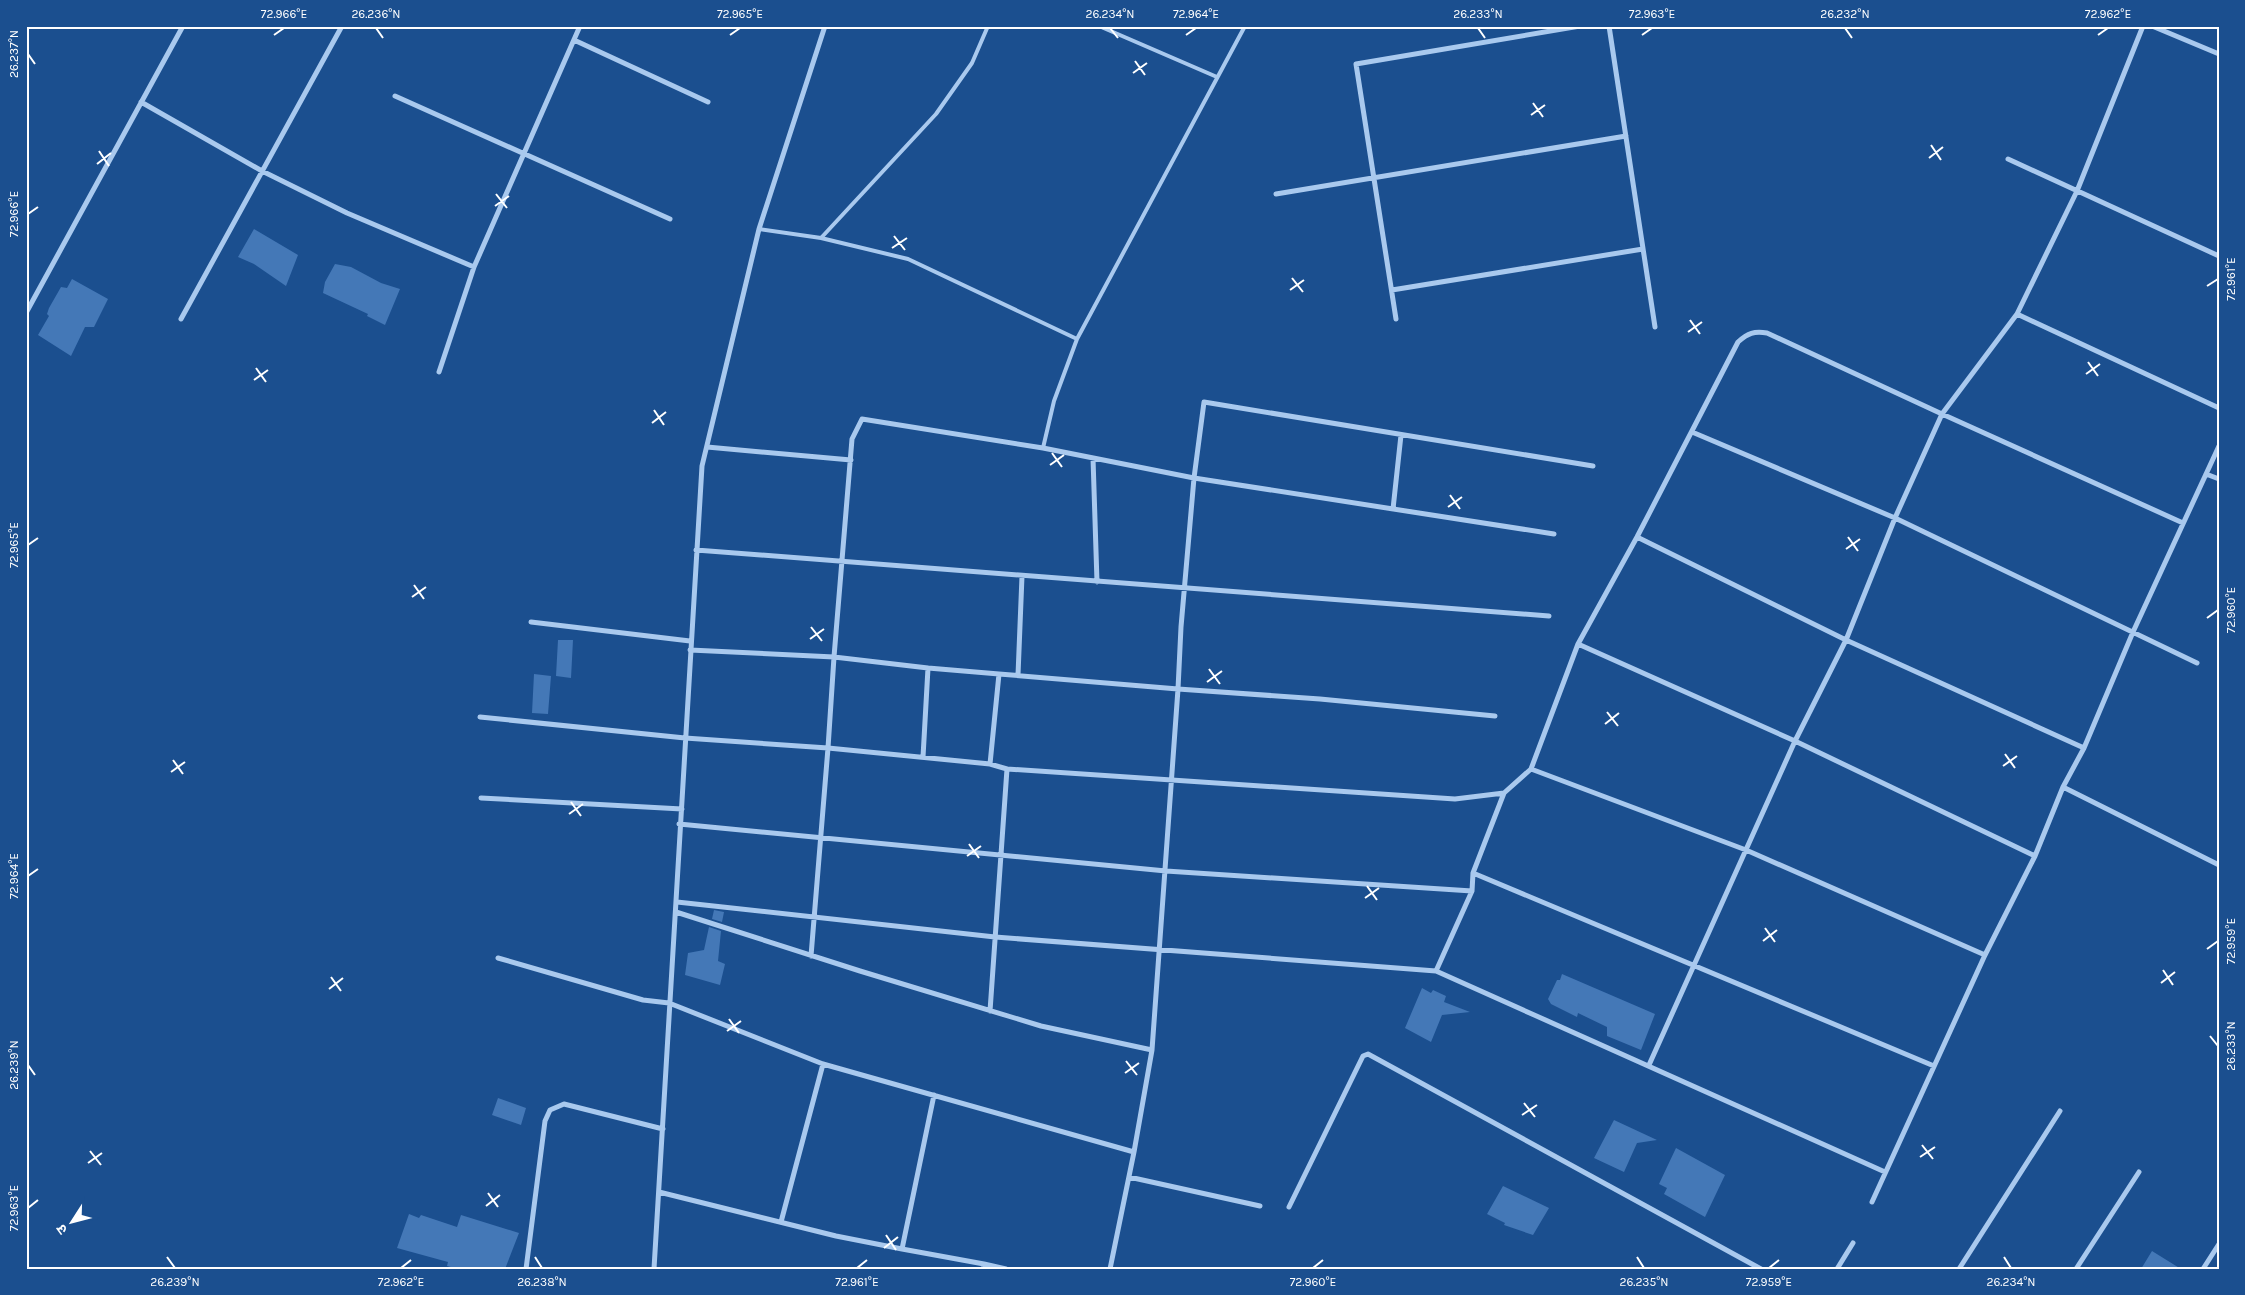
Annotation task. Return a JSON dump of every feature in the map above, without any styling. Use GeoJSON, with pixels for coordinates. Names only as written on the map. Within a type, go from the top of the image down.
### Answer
{"type":"FeatureCollection","features":[{"type":"Feature","properties":{"kind":"street"},"geometry":{"type":"LineString","coordinates":[[26,313],[183,26]]}},
{"type":"Feature","properties":{"kind":"street"},"geometry":{"type":"LineString","coordinates":[[181,319],[342,26]]}},
{"type":"Feature","properties":{"kind":"street"},"geometry":{"type":"LineString","coordinates":[[439,372],[474,267],[580,26]]}},
{"type":"Feature","properties":{"kind":"street"},"geometry":{"type":"LineString","coordinates":[[654,1269],[669,1003],[677,902],[679,824],[682,809],[690,641],[702,466],[759,228],[825,26]]}},
{"type":"Feature","properties":{"kind":"street"},"geometry":{"type":"LineString","coordinates":[[1396,319],[1356,64],[1580,26]]}},
{"type":"Feature","properties":{"kind":"street"},"geometry":{"type":"LineString","coordinates":[[1609,26],[1656,327]]}},
{"type":"Feature","properties":{"kind":"street"},"geometry":{"type":"LineString","coordinates":[[1649,1065],[1795,741],[1846,640],[1896,518],[1942,414],[2017,314],[2077,191],[2144,26]]}},
{"type":"Feature","properties":{"kind":"street"},"geometry":{"type":"LineString","coordinates":[[2152,26],[2219,54]]}},
{"type":"Feature","properties":{"kind":"street"},"geometry":{"type":"LineString","coordinates":[[574,40],[708,102]]}},
{"type":"Feature","properties":{"kind":"street"},"geometry":{"type":"LineString","coordinates":[[395,96],[670,218]]}},
{"type":"Feature","properties":{"kind":"street"},"geometry":{"type":"LineString","coordinates":[[141,102],[262,171],[347,213],[474,267]]}},
{"type":"Feature","properties":{"kind":"street"},"geometry":{"type":"LineString","coordinates":[[1276,194],[1626,136]]}},
{"type":"Feature","properties":{"kind":"street"},"geometry":{"type":"LineString","coordinates":[[2008,159],[2219,256]]}},
{"type":"Feature","properties":{"kind":"street"},"geometry":{"type":"LineString","coordinates":[[1392,290],[1643,249]]}},
{"type":"Feature","properties":{"kind":"street"},"geometry":{"type":"LineString","coordinates":[[2017,314],[2219,408]]}},
{"type":"Feature","properties":{"kind":"street"},"geometry":{"type":"LineString","coordinates":[[1436,971],[1472,891],[1473,874],[1504,793],[1531,769],[1578,644],[1692,432],[1731,351],[1746,335],[1755,331],[1767,333],[2183,524]]}},
{"type":"Feature","properties":{"kind":"street"},"geometry":{"type":"LineString","coordinates":[[1110,1269],[1134,1152],[1152,1050],[1166,871],[1184,589],[1194,478],[1204,402],[1593,466]]}},
{"type":"Feature","properties":{"kind":"street"},"geometry":{"type":"LineString","coordinates":[[811,956],[852,439],[858,423],[865,419],[1043,448],[1194,478],[1554,534]]}},
{"type":"Feature","properties":{"kind":"street"},"geometry":{"type":"LineString","coordinates":[[1692,432],[1896,518],[2197,663]]}},
{"type":"Feature","properties":{"kind":"street"},"geometry":{"type":"LineString","coordinates":[[1393,509],[1401,435]]}},
{"type":"Feature","properties":{"kind":"street"},"geometry":{"type":"LineString","coordinates":[[1872,1202],[1985,955],[2035,856],[2064,787],[2084,748],[2133,632],[2219,446]]}},
{"type":"Feature","properties":{"kind":"street"},"geometry":{"type":"LineString","coordinates":[[706,447],[851,460]]}},
{"type":"Feature","properties":{"kind":"street"},"geometry":{"type":"LineString","coordinates":[[1094,458],[1097,582]]}},
{"type":"Feature","properties":{"kind":"street"},"geometry":{"type":"LineString","coordinates":[[2206,474],[2219,479]]}},
{"type":"Feature","properties":{"kind":"street"},"geometry":{"type":"LineString","coordinates":[[1637,536],[1846,640],[2084,748]]}},
{"type":"Feature","properties":{"kind":"street"},"geometry":{"type":"LineString","coordinates":[[696,550],[1549,616]]}},
{"type":"Feature","properties":{"kind":"street"},"geometry":{"type":"LineString","coordinates":[[1018,676],[1022,576]]}},
{"type":"Feature","properties":{"kind":"street"},"geometry":{"type":"LineString","coordinates":[[531,622],[690,641]]}},
{"type":"Feature","properties":{"kind":"street"},"geometry":{"type":"LineString","coordinates":[[1578,644],[1795,741],[2035,856]]}},
{"type":"Feature","properties":{"kind":"street"},"geometry":{"type":"LineString","coordinates":[[690,650],[834,657],[928,668],[1320,699],[1495,716]]}},
{"type":"Feature","properties":{"kind":"street"},"geometry":{"type":"LineString","coordinates":[[922,757],[928,668]]}},
{"type":"Feature","properties":{"kind":"street"},"geometry":{"type":"LineString","coordinates":[[990,764],[999,674]]}},
{"type":"Feature","properties":{"kind":"street"},"geometry":{"type":"LineString","coordinates":[[480,717],[685,738],[922,757],[990,764],[1007,769],[1455,799],[1504,793]]}},
{"type":"Feature","properties":{"kind":"street"},"geometry":{"type":"LineString","coordinates":[[990,1011],[1007,769]]}},
{"type":"Feature","properties":{"kind":"street"},"geometry":{"type":"LineString","coordinates":[[1531,769],[1746,850],[1985,955]]}},
{"type":"Feature","properties":{"kind":"street"},"geometry":{"type":"LineString","coordinates":[[2064,787],[2219,865]]}},
{"type":"Feature","properties":{"kind":"street"},"geometry":{"type":"LineString","coordinates":[[481,798],[682,809]]}},
{"type":"Feature","properties":{"kind":"street"},"geometry":{"type":"LineString","coordinates":[[679,824],[820,840],[1166,871],[1472,891]]}},
{"type":"Feature","properties":{"kind":"street"},"geometry":{"type":"LineString","coordinates":[[1473,874],[1934,1066]]}},
{"type":"Feature","properties":{"kind":"street"},"geometry":{"type":"LineString","coordinates":[[677,902],[995,937],[1436,971],[1885,1172]]}},
{"type":"Feature","properties":{"kind":"street"},"geometry":{"type":"LineString","coordinates":[[676,912],[811,956],[1041,1026],[1152,1050]]}},
{"type":"Feature","properties":{"kind":"street"},"geometry":{"type":"LineString","coordinates":[[498,958],[643,1000],[669,1003],[823,1064],[1134,1152]]}},
{"type":"Feature","properties":{"kind":"street"},"geometry":{"type":"LineString","coordinates":[[1289,1207],[1364,1056],[1368,1054],[1761,1269]]}},
{"type":"Feature","properties":{"kind":"street"},"geometry":{"type":"LineString","coordinates":[[781,1222],[823,1064]]}},
{"type":"Feature","properties":{"kind":"street"},"geometry":{"type":"LineString","coordinates":[[902,1249],[934,1095]]}},
{"type":"Feature","properties":{"kind":"street"},"geometry":{"type":"LineString","coordinates":[[526,1269],[545,1121],[550,1110],[564,1104],[662,1130]]}},
{"type":"Feature","properties":{"kind":"street"},"geometry":{"type":"LineString","coordinates":[[1959,1269],[2060,1111]]}},
{"type":"Feature","properties":{"kind":"street"},"geometry":{"type":"LineString","coordinates":[[2076,1269],[2140,1172]]}},
{"type":"Feature","properties":{"kind":"street"},"geometry":{"type":"LineString","coordinates":[[1128,1177],[1260,1206]]}},
{"type":"Feature","properties":{"kind":"street"},"geometry":{"type":"LineString","coordinates":[[659,1192],[902,1249],[1006,1269]]}},
{"type":"Feature","properties":{"kind":"street"},"geometry":{"type":"LineString","coordinates":[[1838,1269],[1853,1243]]}},
{"type":"Feature","properties":{"kind":"street"},"geometry":{"type":"LineString","coordinates":[[2203,1269],[2219,1244]]}},
{"type":"Feature","properties":{"kind":"lane"},"geometry":{"type":"LineString","coordinates":[[821,238],[936,114],[972,63],[988,26]]}},
{"type":"Feature","properties":{"kind":"lane"},"geometry":{"type":"LineString","coordinates":[[1099,26],[1218,77]]}},
{"type":"Feature","properties":{"kind":"lane"},"geometry":{"type":"LineString","coordinates":[[1043,448],[1054,401],[1077,339],[1245,26]]}},
{"type":"Feature","properties":{"kind":"lane"},"geometry":{"type":"LineString","coordinates":[[759,228],[821,238],[908,259],[1077,339]]}},
{"type":"Feature","properties":{"kind":"building"},"geometry":{"type":"Polygon","coordinates":[[[254,229],[298,255],[286,286],[254,264],[238,257],[254,229]]]}},
{"type":"Feature","properties":{"kind":"building"},"geometry":{"type":"Polygon","coordinates":[[[335,264],[351,267],[381,283],[400,289],[385,325],[367,316],[368,314],[323,293],[325,282],[335,264]]]}},
{"type":"Feature","properties":{"kind":"building"},"geometry":{"type":"Polygon","coordinates":[[[72,279],[108,299],[94,327],[85,327],[71,356],[38,335],[49,316],[47,314],[49,308],[61,287],[67,288],[72,279]]]}},
{"type":"Feature","properties":{"kind":"building"},"geometry":{"type":"Polygon","coordinates":[[[558,640],[573,640],[571,678],[556,676],[558,640]]]}},
{"type":"Feature","properties":{"kind":"building"},"geometry":{"type":"Polygon","coordinates":[[[534,674],[551,676],[548,714],[532,713],[534,674]]]}},
{"type":"Feature","properties":{"kind":"building"},"geometry":{"type":"Polygon","coordinates":[[[714,910],[724,912],[722,922],[712,919],[714,910]]]}},
{"type":"Feature","properties":{"kind":"building"},"geometry":{"type":"Polygon","coordinates":[[[709,927],[721,931],[718,961],[725,964],[720,985],[685,975],[688,953],[704,950],[709,927]]]}},
{"type":"Feature","properties":{"kind":"building"},"geometry":{"type":"Polygon","coordinates":[[[1562,974],[1655,1014],[1641,1050],[1607,1036],[1607,1027],[1578,1013],[1577,1017],[1551,1004],[1548,999],[1562,974]]]}},
{"type":"Feature","properties":{"kind":"building"},"geometry":{"type":"Polygon","coordinates":[[[1422,988],[1431,993],[1433,990],[1446,996],[1444,1002],[1470,1012],[1442,1015],[1431,1042],[1405,1028],[1422,988]]]}},
{"type":"Feature","properties":{"kind":"building"},"geometry":{"type":"Polygon","coordinates":[[[498,1098],[526,1108],[521,1125],[492,1115],[498,1098]]]}},
{"type":"Feature","properties":{"kind":"building"},"geometry":{"type":"Polygon","coordinates":[[[1614,1120],[1657,1140],[1637,1143],[1624,1172],[1594,1158],[1614,1120]]]}},
{"type":"Feature","properties":{"kind":"building"},"geometry":{"type":"Polygon","coordinates":[[[1676,1148],[1725,1175],[1705,1217],[1664,1194],[1667,1188],[1659,1184],[1676,1148]]]}},
{"type":"Feature","properties":{"kind":"building"},"geometry":{"type":"Polygon","coordinates":[[[1503,1186],[1549,1208],[1533,1235],[1504,1225],[1505,1223],[1487,1214],[1503,1186]]]}},
{"type":"Feature","properties":{"kind":"building"},"geometry":{"type":"Polygon","coordinates":[[[409,1214],[419,1218],[421,1215],[457,1227],[461,1215],[519,1233],[505,1269],[458,1269],[447,1266],[448,1262],[397,1248],[409,1214]]]}},
{"type":"Feature","properties":{"kind":"building"},"geometry":{"type":"Polygon","coordinates":[[[2152,1251],[2181,1269],[2141,1269],[2152,1251]]]}}]}
